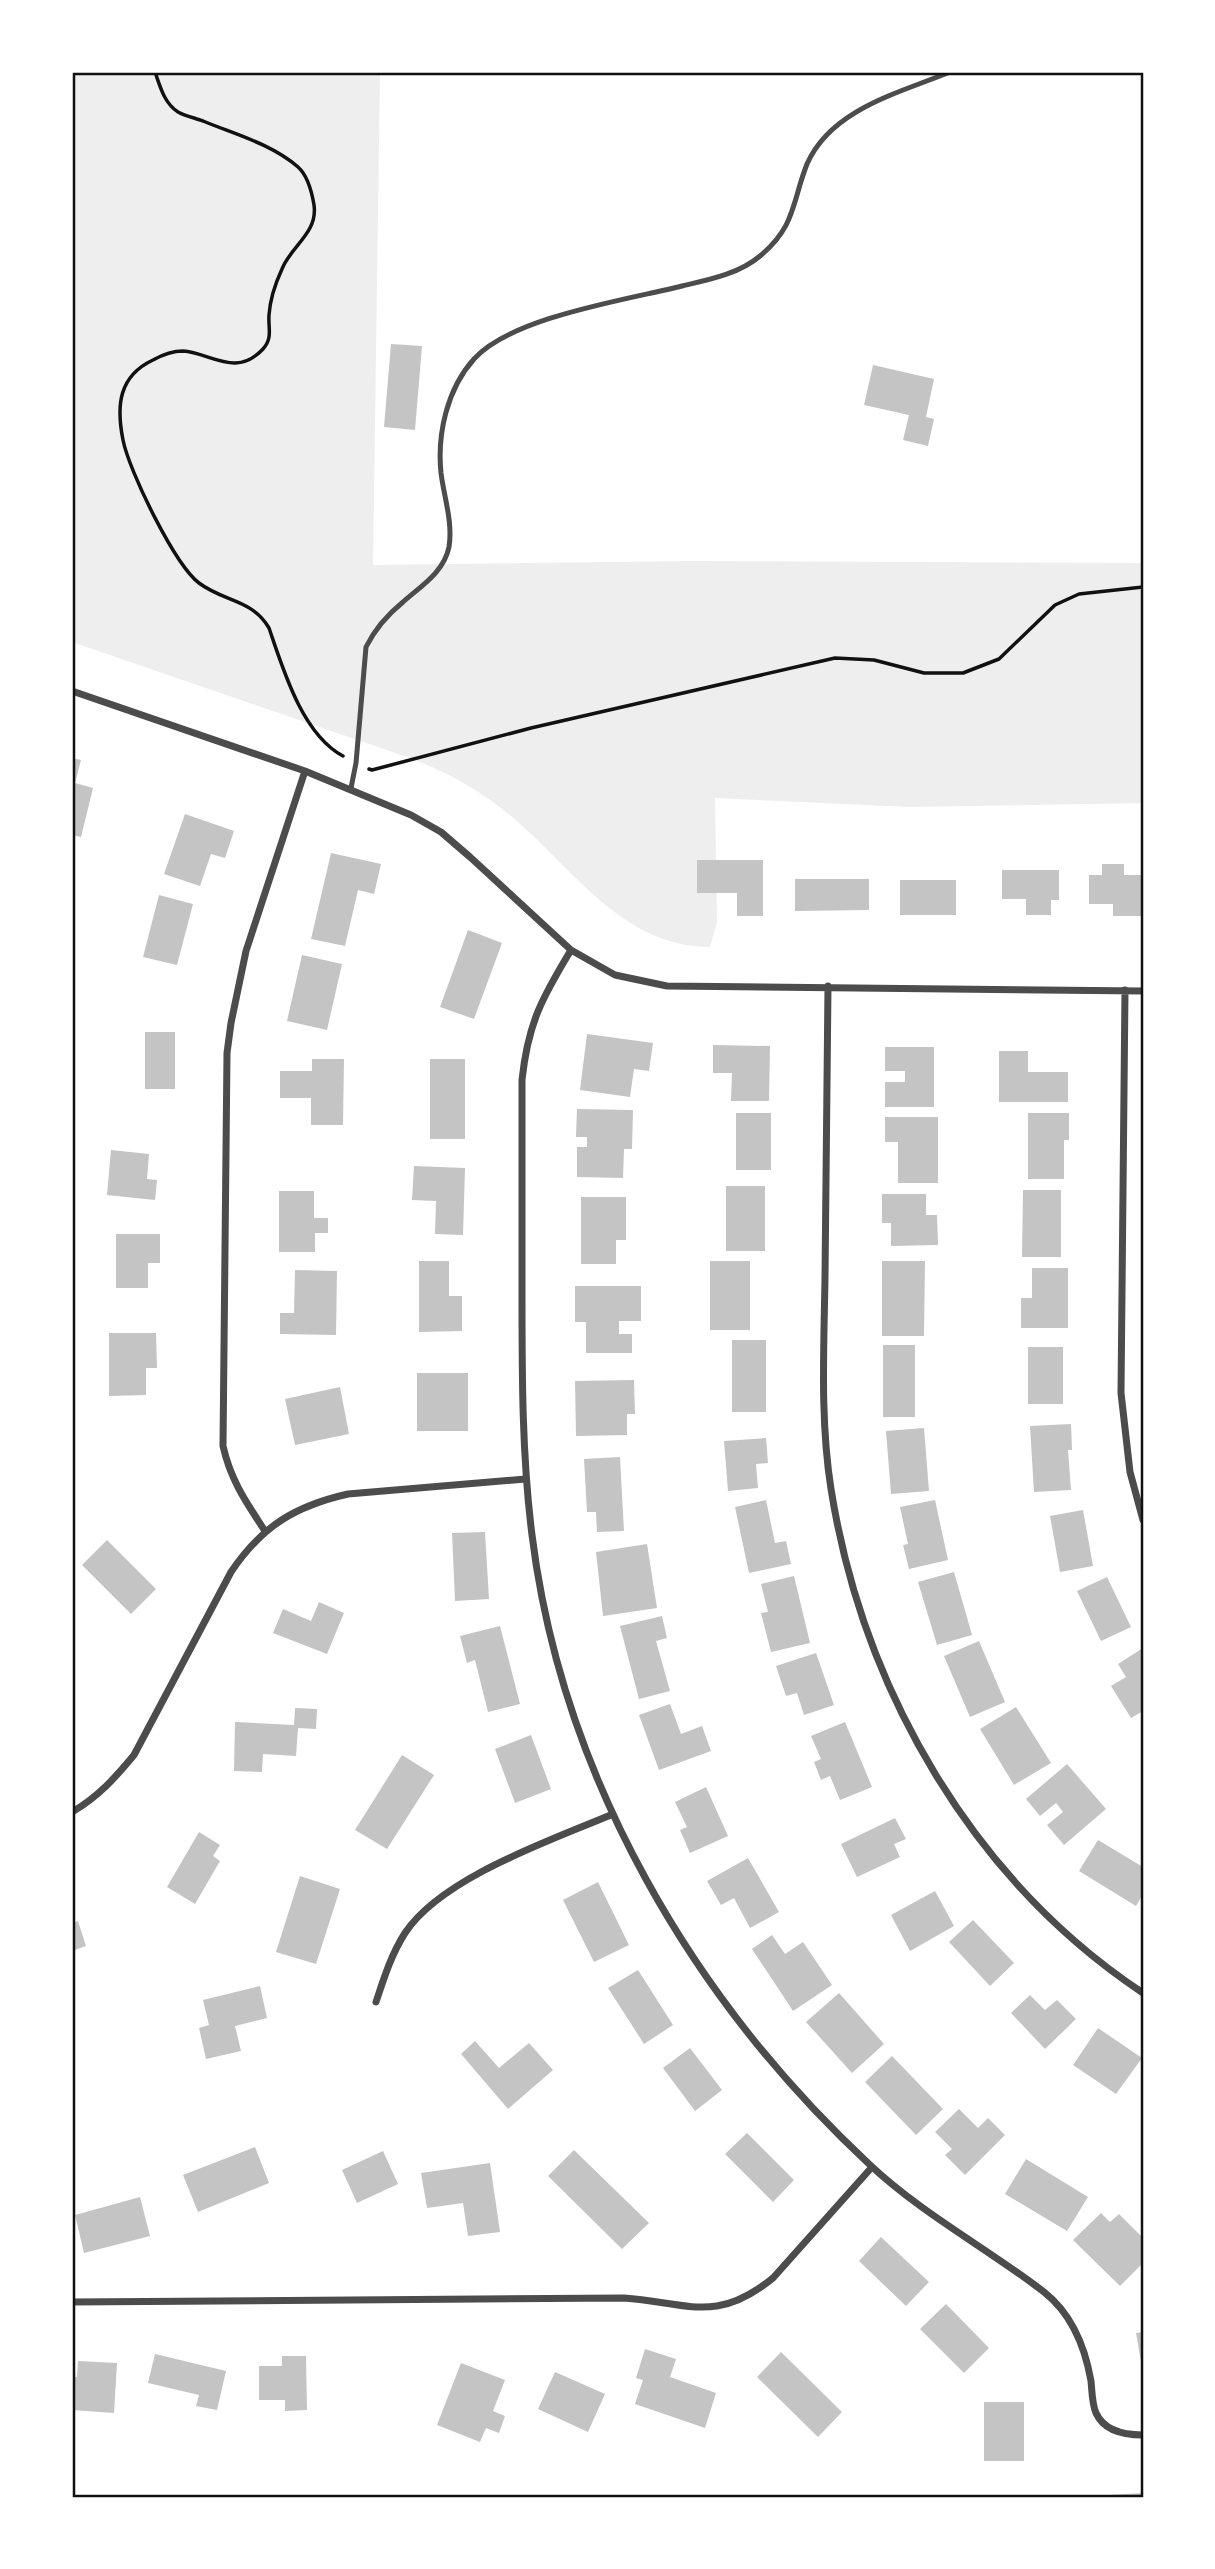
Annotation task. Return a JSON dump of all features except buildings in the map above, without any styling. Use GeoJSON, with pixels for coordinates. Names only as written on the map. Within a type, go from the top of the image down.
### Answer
{"type":"FeatureCollection","features":[{"type":"Feature","properties":{"kind":"street"},"geometry":{"type":"LineString","coordinates":[[72,691],[305,771],[411,815],[441,832],[571,950],[615,975],[667,986],[1143,990]]}},
{"type":"Feature","properties":{"kind":"street"},"geometry":{"type":"LineString","coordinates":[[265,1531],[237,1489],[223,1446],[227,1053],[237,986],[246,951],[305,771]]}},
{"type":"Feature","properties":{"kind":"street"},"geometry":{"type":"LineString","coordinates":[[571,950],[541,999],[525,1049],[522,1080],[522,1400],[532,1538],[554,1647],[573,1709],[613,1814],[662,1907],[699,1968],[739,2024],[779,2071],[872,2167],[968,2241],[1050,2296],[1067,2316],[1079,2338],[1087,2362],[1095,2412],[1104,2424],[1116,2432],[1143,2435]]}},
{"type":"Feature","properties":{"kind":"street"},"geometry":{"type":"LineString","coordinates":[[828,986],[823,1388],[831,1488],[852,1582],[893,1696],[939,1779],[975,1835],[1043,1911],[1079,1945],[1143,1993]]}},
{"type":"Feature","properties":{"kind":"street"},"geometry":{"type":"LineString","coordinates":[[1125,990],[1121,1393],[1130,1472],[1143,1520]]}},
{"type":"Feature","properties":{"kind":"street"},"geometry":{"type":"LineString","coordinates":[[72,1812],[92,1800],[115,1779],[134,1755],[231,1572],[246,1550],[281,1518],[324,1499],[348,1494],[526,1479]]}},
{"type":"Feature","properties":{"kind":"street"},"geometry":{"type":"LineString","coordinates":[[376,2002],[392,1957],[407,1931],[424,1911],[446,1894],[513,1858],[613,1814]]}},
{"type":"Feature","properties":{"kind":"street"},"geometry":{"type":"LineString","coordinates":[[72,2302],[624,2298],[704,2309],[723,2306],[749,2295],[774,2278],[872,2167]]}},
{"type":"Feature","properties":{"kind":"lane"},"geometry":{"type":"LineString","coordinates":[[351,788],[356,763],[366,647],[374,631],[387,617],[427,583],[442,564],[449,547],[450,525],[441,472],[440,441],[452,397],[472,360],[488,346],[513,332],[556,317],[720,277],[759,258],[787,225],[795,209],[807,165],[818,144],[829,132],[862,108],[950,72]]}},
{"type":"Feature","properties":{"kind":"path"},"geometry":{"type":"LineString","coordinates":[[155,72],[163,95],[177,111],[245,136],[299,168],[308,184],[314,207],[312,228],[282,266],[269,315],[271,334],[263,349],[247,360],[232,363],[221,363],[184,351],[163,354],[132,373],[122,389],[122,439],[129,462],[150,507],[184,565],[198,582],[261,615],[269,628],[304,716],[332,751],[372,770],[531,728],[835,658],[874,660],[924,673],[963,673],[999,659],[1055,605],[1079,594],[1143,587]]}},
{"type":"Feature","properties":{"kind":"shaded area"},"geometry":{"type":"Polygon","coordinates":[[[72,72],[380,72],[373,565],[690,561],[1143,563],[1143,803],[910,807],[715,798],[717,922],[710,947],[679,943],[650,934],[624,919],[600,901],[511,816],[476,790],[437,769],[72,642],[72,72]]]}}]}
